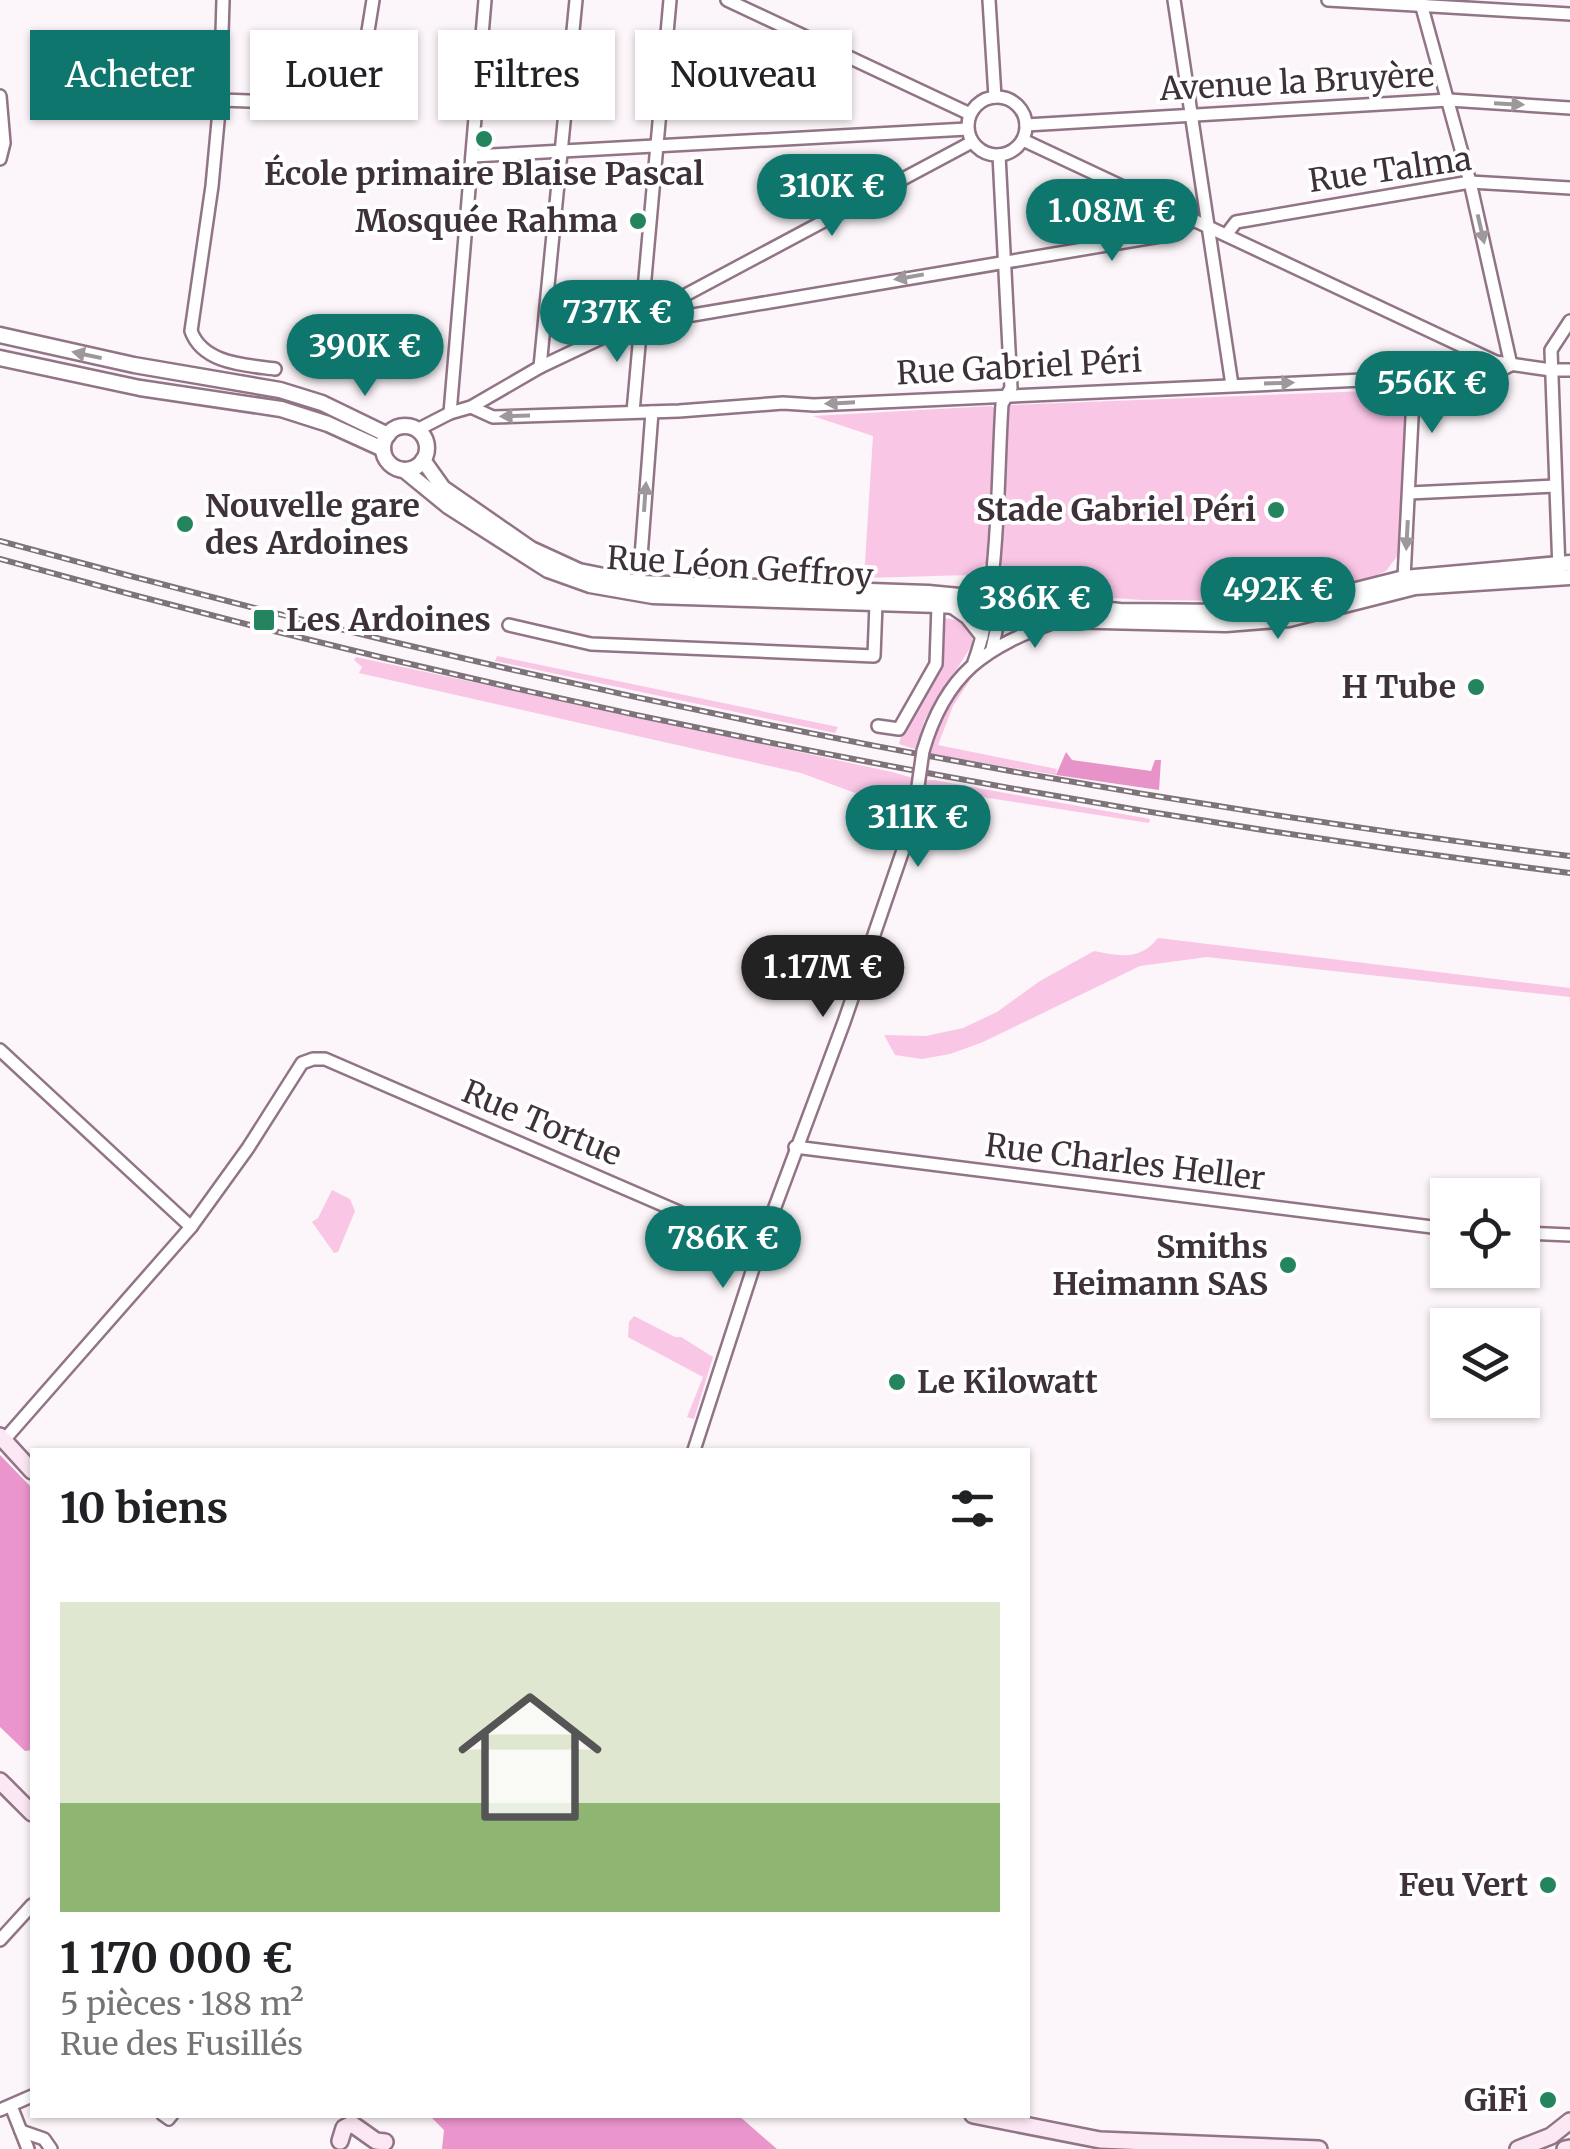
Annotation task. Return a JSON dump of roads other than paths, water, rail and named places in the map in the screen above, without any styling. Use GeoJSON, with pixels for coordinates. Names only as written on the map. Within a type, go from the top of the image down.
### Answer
{"type":"FeatureCollection","features":[{"type":"Feature","properties":{"kind":"main road"},"geometry":{"type":"LineString","coordinates":[[4,1434],[30,1454]]}},
{"type":"Feature","properties":{"kind":"main road"},"geometry":{"type":"LineString","coordinates":[[4,1434],[30,1467]]}},
{"type":"Feature","properties":{"kind":"main road"},"geometry":{"type":"LineString","coordinates":[[0,1781],[30,1812]]}},
{"type":"Feature","properties":{"kind":"main road"},"geometry":{"type":"LineString","coordinates":[[334,2118],[343,2145]]}},
{"type":"Feature","properties":{"kind":"main road"},"geometry":{"type":"LineString","coordinates":[[356,2118],[389,2146]]}},
{"type":"Feature","properties":{"kind":"main road"},"geometry":{"type":"LineString","coordinates":[[987,2118],[1100,2140],[1318,2149]]}},
{"type":"Feature","properties":{"kind":"main road"},"geometry":{"type":"LineString","coordinates":[[1518,2149],[1550,2136],[1570,2122]]}},
{"type":"Feature","properties":{"kind":"main road"},"geometry":{"type":"LineString","coordinates":[[343,2145],[344,2128],[352,2124],[389,2146]]}},
{"type":"Feature","properties":{"kind":"street"},"geometry":{"type":"LineString","coordinates":[[222,30],[223,0]]}},
{"type":"Feature","properties":{"kind":"street"},"geometry":{"type":"LineString","coordinates":[[230,100],[356,105],[373,0]]}},
{"type":"Feature","properties":{"kind":"street"},"geometry":{"type":"LineString","coordinates":[[450,413],[485,0]]}},
{"type":"Feature","properties":{"kind":"street"},"geometry":{"type":"LineString","coordinates":[[540,367],[576,0]]}},
{"type":"Feature","properties":{"kind":"street"},"geometry":{"type":"LineString","coordinates":[[633,412],[670,0]]}},
{"type":"Feature","properties":{"kind":"street"},"geometry":{"type":"LineString","coordinates":[[727,0],[970,114]]}},
{"type":"Feature","properties":{"kind":"street"},"geometry":{"type":"LineString","coordinates":[[988,0],[994,96]]}},
{"type":"Feature","properties":{"kind":"street"},"geometry":{"type":"LineString","coordinates":[[1174,0],[1232,386]]}},
{"type":"Feature","properties":{"kind":"street"},"geometry":{"type":"LineString","coordinates":[[1328,0],[1570,14]]}},
{"type":"Feature","properties":{"kind":"street"},"geometry":{"type":"LineString","coordinates":[[1023,140],[1493,361],[1511,365],[1470,182],[1421,3]]}},
{"type":"Feature","properties":{"kind":"street"},"geometry":{"type":"LineString","coordinates":[[0,96],[0,159]]}},
{"type":"Feature","properties":{"kind":"street"},"geometry":{"type":"LineString","coordinates":[[994,96],[1004,97],[1020,108],[1026,125],[1017,148],[999,155],[984,152],[972,142],[967,128],[970,114],[980,102],[994,96]]}},
{"type":"Feature","properties":{"kind":"street","name":"Avenue la Bruyère"},"geometry":{"type":"LineString","coordinates":[[1026,125],[1449,100],[1570,108]]}},
{"type":"Feature","properties":{"kind":"street"},"geometry":{"type":"LineString","coordinates":[[218,120],[192,330],[199,345],[216,356],[240,364],[275,368]]}},
{"type":"Feature","properties":{"kind":"street"},"geometry":{"type":"LineString","coordinates":[[473,156],[967,128]]}},
{"type":"Feature","properties":{"kind":"street"},"geometry":{"type":"LineString","coordinates":[[386,442],[402,427],[417,430],[471,407],[540,367],[639,319],[972,142]]}},
{"type":"Feature","properties":{"kind":"street"},"geometry":{"type":"LineString","coordinates":[[992,649],[996,632],[991,579],[1002,404],[1012,388],[999,155]]}},
{"type":"Feature","properties":{"kind":"street","name":"Rue Talma"},"geometry":{"type":"LineString","coordinates":[[1226,235],[1236,222],[1470,182],[1570,188]]}},
{"type":"Feature","properties":{"kind":"street"},"geometry":{"type":"LineString","coordinates":[[640,334],[647,324],[681,317],[1178,233],[1192,220]]}},
{"type":"Feature","properties":{"kind":"street"},"geometry":{"type":"LineString","coordinates":[[672,299],[681,317]]}},
{"type":"Feature","properties":{"kind":"street"},"geometry":{"type":"LineString","coordinates":[[1564,570],[1556,486],[1551,346],[1570,321]]}},
{"type":"Feature","properties":{"kind":"street"},"geometry":{"type":"LineString","coordinates":[[0,335],[280,390],[322,402],[386,442]]}},
{"type":"Feature","properties":{"kind":"street"},"geometry":{"type":"LineString","coordinates":[[0,358],[180,394],[281,409],[386,442]]}},
{"type":"Feature","properties":{"kind":"street","name":"Rue Gabriel Péri"},"geometry":{"type":"LineString","coordinates":[[471,407],[492,417],[652,412],[1494,374],[1511,365],[1570,370]]}},
{"type":"Feature","properties":{"kind":"street"},"geometry":{"type":"LineString","coordinates":[[180,373],[191,384],[180,394]]}},
{"type":"Feature","properties":{"kind":"street"},"geometry":{"type":"LineString","coordinates":[[1404,578],[1414,378]]}},
{"type":"Feature","properties":{"kind":"street"},"geometry":{"type":"LineString","coordinates":[[639,583],[652,412]]}},
{"type":"Feature","properties":{"kind":"street"},"geometry":{"type":"LineString","coordinates":[[386,442],[389,464],[412,469],[423,460],[426,442],[417,430]]}},
{"type":"Feature","properties":{"kind":"street","name":"Rue Léon Geffroy"},"geometry":{"type":"LineString","coordinates":[[423,460],[442,488],[531,549],[579,571],[639,583],[991,603]]}},
{"type":"Feature","properties":{"kind":"street","name":"Rue Léon Geffroy"},"geometry":{"type":"LineString","coordinates":[[404,470],[436,498],[512,548],[548,570],[590,586],[653,596],[876,604],[991,603]]}},
{"type":"Feature","properties":{"kind":"street"},"geometry":{"type":"LineString","coordinates":[[1408,492],[1556,486]]}},
{"type":"Feature","properties":{"kind":"street"},"geometry":{"type":"LineString","coordinates":[[991,603],[1120,611],[1230,612],[1286,608],[1404,578],[1564,570]]}},
{"type":"Feature","properties":{"kind":"street"},"geometry":{"type":"LineString","coordinates":[[991,603],[1061,620],[1226,624],[1289,619],[1414,587],[1564,570]]}},
{"type":"Feature","properties":{"kind":"street"},"geometry":{"type":"LineString","coordinates":[[974,662],[991,603]]}},
{"type":"Feature","properties":{"kind":"street"},"geometry":{"type":"LineString","coordinates":[[509,625],[591,644],[874,656],[876,604]]}},
{"type":"Feature","properties":{"kind":"street"},"geometry":{"type":"LineString","coordinates":[[878,726],[898,728],[936,664],[944,605],[966,618],[982,637]]}},
{"type":"Feature","properties":{"kind":"street"},"geometry":{"type":"LineString","coordinates":[[694,1448],[696,1424],[844,1022],[912,821],[932,720],[948,689],[974,662],[1012,638],[1061,620]]}},
{"type":"Feature","properties":{"kind":"street"},"geometry":{"type":"LineString","coordinates":[[0,1050],[190,1227],[4,1434]]}},
{"type":"Feature","properties":{"kind":"street","name":"Rue Tortue"},"geometry":{"type":"LineString","coordinates":[[190,1227],[248,1148],[302,1063],[325,1059],[760,1247]]}},
{"type":"Feature","properties":{"kind":"street","name":"Rue Charles Heller"},"geometry":{"type":"LineString","coordinates":[[795,1147],[1430,1227]]}},
{"type":"Feature","properties":{"kind":"street"},"geometry":{"type":"LineString","coordinates":[[1540,1234],[1570,1236]]}},
{"type":"Feature","properties":{"kind":"street"},"geometry":{"type":"LineString","coordinates":[[0,1940],[30,1907]]}},
{"type":"Feature","properties":{"kind":"street"},"geometry":{"type":"LineString","coordinates":[[28,2149],[5,2108],[30,2097]]}},
{"type":"Feature","properties":{"kind":"street"},"geometry":{"type":"LineString","coordinates":[[20,2131],[44,2139],[51,2149]]}},
{"type":"Feature","properties":{"kind":"railway"},"geometry":{"type":"LineString","coordinates":[[0,541],[388,641],[779,727],[1173,799],[1570,856]]}},
{"type":"Feature","properties":{"kind":"railway"},"geometry":{"type":"LineString","coordinates":[[0,559],[388,659],[779,744],[1173,816],[1570,873]]}},
{"type":"Feature","properties":{"kind":"place","name":"École primaire Blaise Pascal"},"geometry":{"type":"Point","coordinates":[484,139]}},
{"type":"Feature","properties":{"kind":"place","name":"Mosquée Rahma"},"geometry":{"type":"Point","coordinates":[638,221]}},
{"type":"Feature","properties":{"kind":"place","name":"Stade Gabriel Péri"},"geometry":{"type":"Point","coordinates":[1276,510]}},
{"type":"Feature","properties":{"kind":"place","name":"Nouvelle gare des Ardoines"},"geometry":{"type":"Point","coordinates":[185,524]}},
{"type":"Feature","properties":{"kind":"place","name":"Les Ardoines"},"geometry":{"type":"Point","coordinates":[264,620]}},
{"type":"Feature","properties":{"kind":"place","name":"H Tube"},"geometry":{"type":"Point","coordinates":[1476,687]}},
{"type":"Feature","properties":{"kind":"place","name":"Smiths Heimann SAS"},"geometry":{"type":"Point","coordinates":[1288,1265]}},
{"type":"Feature","properties":{"kind":"place","name":"Le Kilowatt"},"geometry":{"type":"Point","coordinates":[897,1382]}},
{"type":"Feature","properties":{"kind":"place","name":"Feu Vert"},"geometry":{"type":"Point","coordinates":[1548,1885]}},
{"type":"Feature","properties":{"kind":"place","name":"GiFi"},"geometry":{"type":"Point","coordinates":[1548,2100]}}]}
